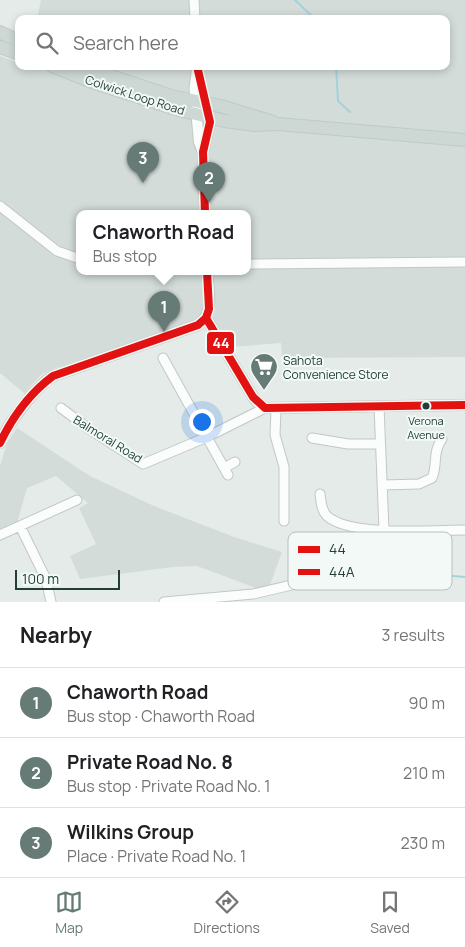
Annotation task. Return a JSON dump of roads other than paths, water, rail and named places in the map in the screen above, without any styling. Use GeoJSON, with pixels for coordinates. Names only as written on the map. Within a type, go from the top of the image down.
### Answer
{"type":"FeatureCollection","features":[{"type":"Feature","properties":{"kind":"main road"},"geometry":{"type":"LineString","coordinates":[[0,32],[15,39]]}},
{"type":"Feature","properties":{"kind":"main road"},"geometry":{"type":"LineString","coordinates":[[0,47],[15,53]]}},
{"type":"Feature","properties":{"kind":"main road","name":"Colwick Loop Road"},"geometry":{"type":"LineString","coordinates":[[81,72],[221,106],[278,124]]}},
{"type":"Feature","properties":{"kind":"main road","name":"Colwick Loop Road"},"geometry":{"type":"LineString","coordinates":[[81,72],[131,96],[225,122],[254,126],[278,124],[465,140]]}},
{"type":"Feature","properties":{"kind":"street"},"geometry":{"type":"LineString","coordinates":[[194,0],[195,15]]}},
{"type":"Feature","properties":{"kind":"street"},"geometry":{"type":"LineString","coordinates":[[0,41],[15,47]]}},
{"type":"Feature","properties":{"kind":"street"},"geometry":{"type":"LineString","coordinates":[[197,70],[194,88],[201,102],[203,116],[209,130],[203,152],[205,210]]}},
{"type":"Feature","properties":{"kind":"street"},"geometry":{"type":"LineString","coordinates":[[0,206],[57,251],[76,258]]}},
{"type":"Feature","properties":{"kind":"street"},"geometry":{"type":"LineString","coordinates":[[251,264],[465,262]]}},
{"type":"Feature","properties":{"kind":"street"},"geometry":{"type":"LineString","coordinates":[[0,443],[13,421],[48,379],[59,373],[198,325],[206,318],[209,309],[207,275]]}},
{"type":"Feature","properties":{"kind":"street"},"geometry":{"type":"LineString","coordinates":[[206,318],[253,397],[258,403],[270,408],[465,405]]}},
{"type":"Feature","properties":{"kind":"street"},"geometry":{"type":"LineString","coordinates":[[163,358],[226,472],[235,462]]}},
{"type":"Feature","properties":{"kind":"street"},"geometry":{"type":"LineString","coordinates":[[379,406],[384,530]]}},
{"type":"Feature","properties":{"kind":"street","name":"Balmoral Road"},"geometry":{"type":"LineString","coordinates":[[61,408],[89,429],[143,464],[270,408]]}},
{"type":"Feature","properties":{"kind":"street"},"geometry":{"type":"LineString","coordinates":[[270,408],[284,467],[288,510],[284,521]]}},
{"type":"Feature","properties":{"kind":"street"},"geometry":{"type":"LineString","coordinates":[[312,438],[348,444],[380,444]]}},
{"type":"Feature","properties":{"kind":"street"},"geometry":{"type":"LineString","coordinates":[[383,485],[419,484],[432,478],[436,442]]}},
{"type":"Feature","properties":{"kind":"street"},"geometry":{"type":"LineString","coordinates":[[320,494],[323,510],[335,522],[384,530],[465,530]]}},
{"type":"Feature","properties":{"kind":"street"},"geometry":{"type":"LineString","coordinates":[[0,535],[77,500]]}},
{"type":"Feature","properties":{"kind":"street"},"geometry":{"type":"LineString","coordinates":[[20,526],[46,579],[51,602]]}},
{"type":"Feature","properties":{"kind":"street"},"geometry":{"type":"LineString","coordinates":[[164,602],[253,594],[288,586]]}},
{"type":"Feature","properties":{"kind":"waterway"},"geometry":{"type":"LineString","coordinates":[[295,0],[311,15]]}},
{"type":"Feature","properties":{"kind":"waterway"},"geometry":{"type":"LineString","coordinates":[[336,70],[338,101],[350,112]]}},
{"type":"Feature","properties":{"kind":"waterway"},"geometry":{"type":"LineString","coordinates":[[452,576],[465,577]]}},
{"type":"Feature","properties":{"kind":"place","name":"Wilkins Group"},"geometry":{"type":"Point","coordinates":[143,183]}},
{"type":"Feature","properties":{"kind":"place","name":"Private Road No. 8"},"geometry":{"type":"Point","coordinates":[209,203]}},
{"type":"Feature","properties":{"kind":"place","name":"Chaworth Road"},"geometry":{"type":"Point","coordinates":[164,332]}},
{"type":"Feature","properties":{"kind":"place","name":"Sahota Convenience Store"},"geometry":{"type":"Point","coordinates":[264,391]}},
{"type":"Feature","properties":{"kind":"place","name":"Verona Avenue"},"geometry":{"type":"Point","coordinates":[426,406]}}]}
